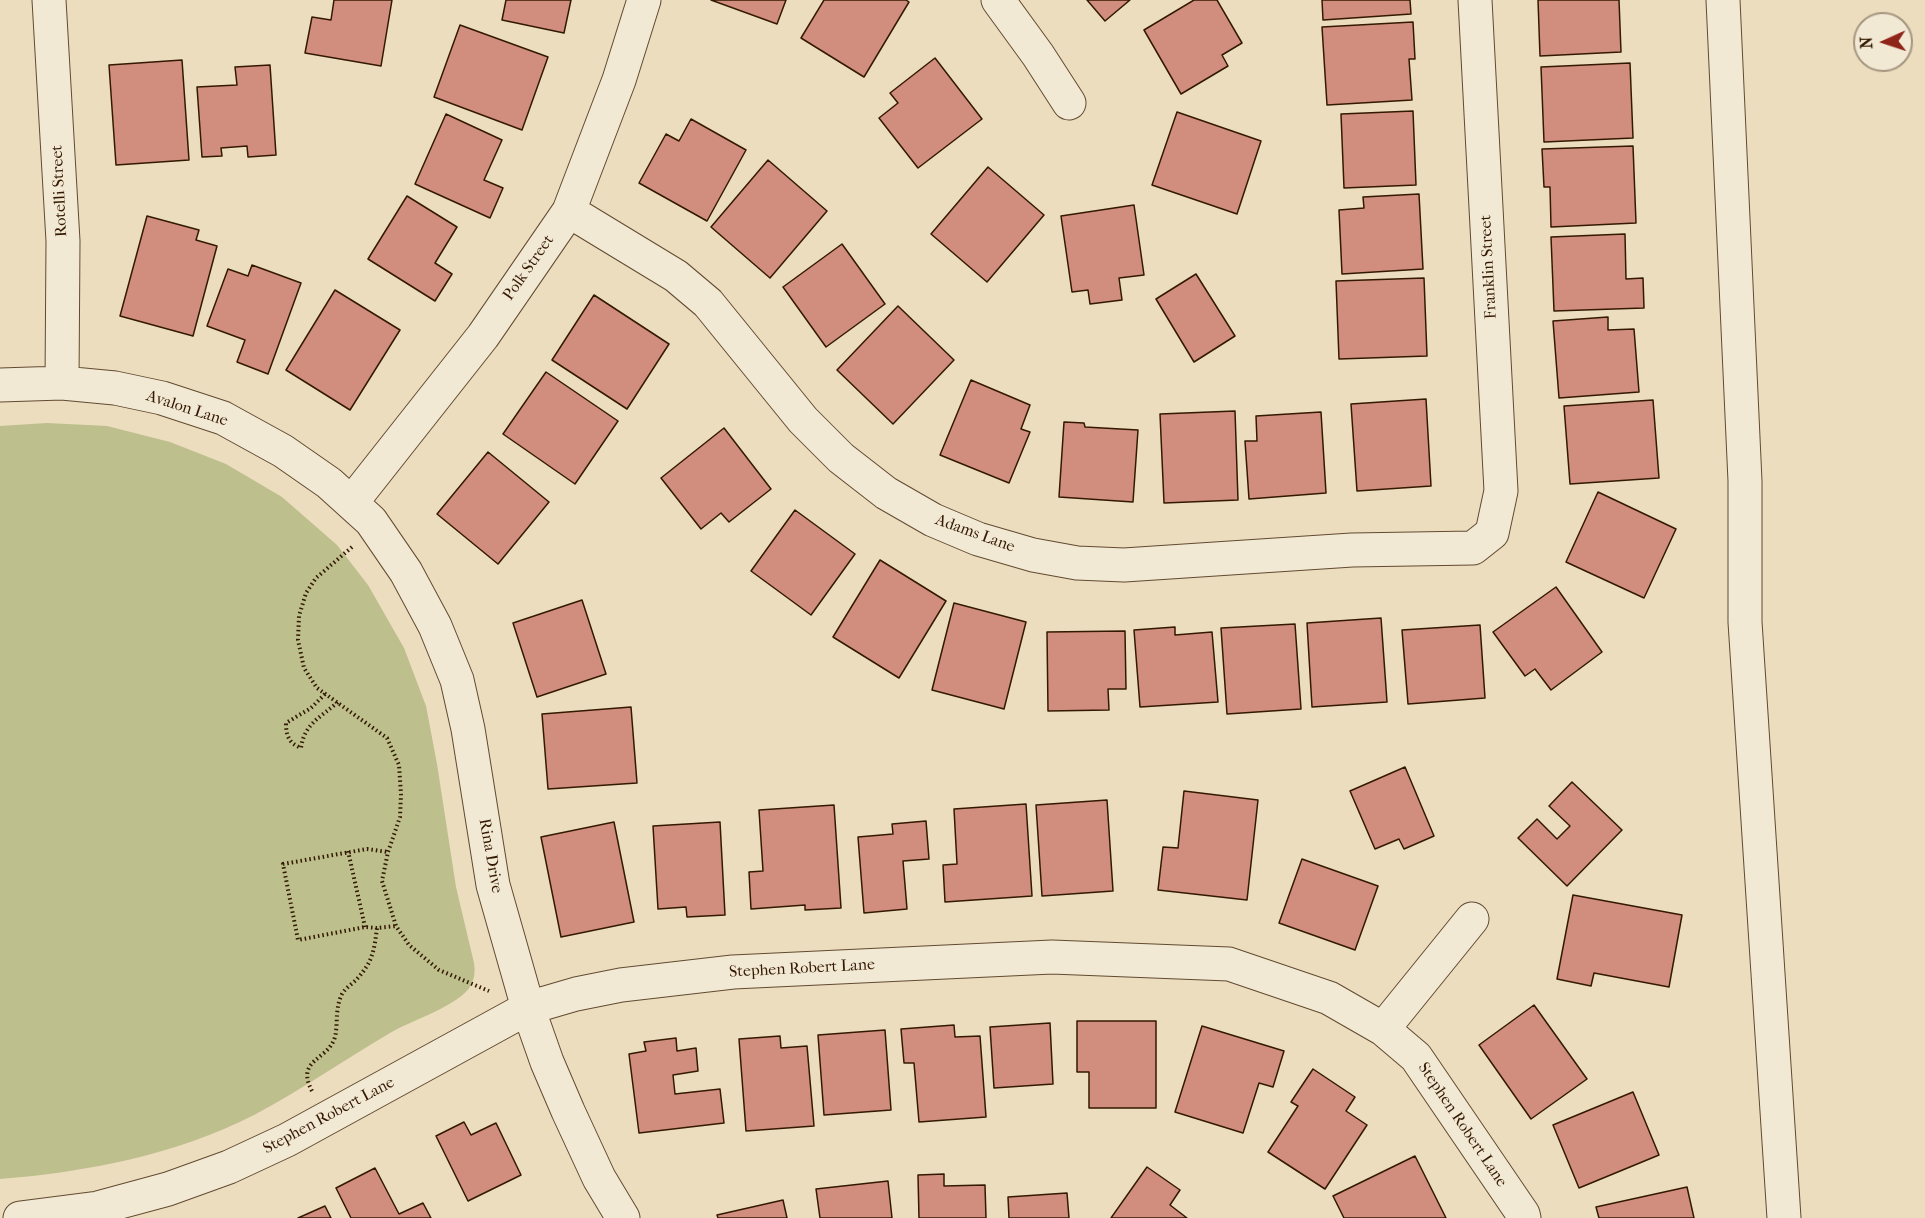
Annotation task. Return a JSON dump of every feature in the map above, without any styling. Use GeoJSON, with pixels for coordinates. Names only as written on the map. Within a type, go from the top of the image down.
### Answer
{"type":"FeatureCollection","features":[{"type":"Feature","properties":{"kind":"street","name":"Rotelli Street"},"geometry":{"type":"LineString","coordinates":[[49,0],[63,241],[62,383]]}},
{"type":"Feature","properties":{"kind":"street","name":"Polk Street"},"geometry":{"type":"LineString","coordinates":[[352,502],[483,336],[569,211],[619,80],[644,0]]}},
{"type":"Feature","properties":{"kind":"street"},"geometry":{"type":"LineString","coordinates":[[998,0],[1069,103]]}},
{"type":"Feature","properties":{"kind":"street","name":"Franklin Street"},"geometry":{"type":"LineString","coordinates":[[1475,0],[1501,491],[1492,533]]}},
{"type":"Feature","properties":{"kind":"street"},"geometry":{"type":"LineString","coordinates":[[1723,0],[1745,481],[1745,622],[1784,1218]]}},
{"type":"Feature","properties":{"kind":"street","name":"Adams Lane"},"geometry":{"type":"LineString","coordinates":[[569,211],[676,276],[708,303],[803,420],[841,458],[886,493],[933,520],[978,539],[1033,555],[1077,563],[1124,565],[1352,550],[1473,548],[1492,533]]}},
{"type":"Feature","properties":{"kind":"street","name":"Avalon Lane"},"geometry":{"type":"LineString","coordinates":[[0,385],[62,383],[115,388],[162,398],[223,418],[283,451],[352,502]]}},
{"type":"Feature","properties":{"kind":"street","name":"Rina Drive"},"geometry":{"type":"LineString","coordinates":[[352,502],[374,526],[406,572],[435,626],[457,680],[468,729],[493,885],[528,1008],[547,1062],[568,1111],[599,1178],[623,1218]]}},
{"type":"Feature","properties":{"kind":"street"},"geometry":{"type":"LineString","coordinates":[[1383,1029],[1472,919]]}},
{"type":"Feature","properties":{"kind":"street","name":"Stephen Robert Lane"},"geometry":{"type":"LineString","coordinates":[[20,1218],[99,1213],[229,1167],[287,1140],[528,1008],[576,994],[621,985],[733,972],[1052,957],[1229,964],[1329,998],[1383,1029],[1416,1057],[1524,1218]]}},
{"type":"Feature","properties":{"kind":"street"},"geometry":{"type":"LineString","coordinates":[[0,1218],[7,1218]]}},
{"type":"Feature","properties":{"kind":"path"},"geometry":{"type":"LineString","coordinates":[[374,526],[316,578],[306,593],[299,616],[298,640],[304,669],[317,688],[387,738],[399,765],[400,817],[388,852],[382,881],[396,926],[409,945],[439,970],[528,1008]]}},
{"type":"Feature","properties":{"kind":"path"},"geometry":{"type":"LineString","coordinates":[[326,694],[311,708],[286,723],[286,735],[293,745],[301,748],[309,725],[338,702]]}},
{"type":"Feature","properties":{"kind":"path"},"geometry":{"type":"LineString","coordinates":[[388,852],[367,849],[348,851],[283,864],[298,940],[365,927],[396,926]]}},
{"type":"Feature","properties":{"kind":"path"},"geometry":{"type":"LineString","coordinates":[[348,851],[365,927]]}},
{"type":"Feature","properties":{"kind":"path"},"geometry":{"type":"LineString","coordinates":[[326,1119],[309,1086],[307,1077],[310,1065],[327,1052],[335,1038],[336,1014],[342,994],[371,962],[377,928]]}},
{"type":"Feature","properties":{"kind":"green space"},"geometry":{"type":"Polygon","coordinates":[[[47,423],[107,426],[170,442],[226,464],[282,497],[337,545],[368,585],[404,648],[426,706],[456,887],[475,971],[471,985],[446,1006],[399,1028],[306,1085],[254,1115],[224,1129],[162,1151],[130,1159],[65,1172],[0,1179],[0,426],[47,423]]]}},
{"type":"Feature","properties":{"kind":"building"},"geometry":{"type":"Polygon","coordinates":[[[334,0],[392,0],[381,66],[305,53],[312,17],[331,20],[334,0]]]}},
{"type":"Feature","properties":{"kind":"building"},"geometry":{"type":"Polygon","coordinates":[[[506,0],[571,0],[564,33],[502,20],[506,0]]]}},
{"type":"Feature","properties":{"kind":"building"},"geometry":{"type":"Polygon","coordinates":[[[711,0],[786,0],[777,24],[711,0]]]}},
{"type":"Feature","properties":{"kind":"building"},"geometry":{"type":"Polygon","coordinates":[[[824,0],[906,0],[909,2],[864,77],[801,38],[824,0]]]}},
{"type":"Feature","properties":{"kind":"building"},"geometry":{"type":"Polygon","coordinates":[[[1087,0],[1130,0],[1105,21],[1087,0]]]}},
{"type":"Feature","properties":{"kind":"building"},"geometry":{"type":"Polygon","coordinates":[[[1194,0],[1217,0],[1242,43],[1222,55],[1228,66],[1181,94],[1144,30],[1194,0]]]}},
{"type":"Feature","properties":{"kind":"building"},"geometry":{"type":"Polygon","coordinates":[[[1322,0],[1410,0],[1411,14],[1323,20],[1322,0]]]}},
{"type":"Feature","properties":{"kind":"building"},"geometry":{"type":"Polygon","coordinates":[[[1538,0],[1619,0],[1621,52],[1540,56],[1538,0]]]}},
{"type":"Feature","properties":{"kind":"building"},"geometry":{"type":"Polygon","coordinates":[[[1413,22],[1415,59],[1409,59],[1412,100],[1327,105],[1322,27],[1413,22]]]}},
{"type":"Feature","properties":{"kind":"building"},"geometry":{"type":"Polygon","coordinates":[[[460,25],[548,57],[522,130],[434,97],[460,25]]]}},
{"type":"Feature","properties":{"kind":"building"},"geometry":{"type":"Polygon","coordinates":[[[935,58],[982,119],[918,168],[879,118],[898,103],[890,93],[935,58]]]}},
{"type":"Feature","properties":{"kind":"building"},"geometry":{"type":"Polygon","coordinates":[[[182,60],[189,160],[116,165],[109,65],[182,60]]]}},
{"type":"Feature","properties":{"kind":"building"},"geometry":{"type":"Polygon","coordinates":[[[1630,63],[1633,138],[1544,142],[1541,67],[1630,63]]]}},
{"type":"Feature","properties":{"kind":"building"},"geometry":{"type":"Polygon","coordinates":[[[270,65],[276,155],[248,157],[247,146],[221,148],[222,156],[202,157],[197,87],[237,85],[235,67],[270,65]]]}},
{"type":"Feature","properties":{"kind":"building"},"geometry":{"type":"Polygon","coordinates":[[[1413,111],[1416,185],[1344,188],[1341,114],[1413,111]]]}},
{"type":"Feature","properties":{"kind":"building"},"geometry":{"type":"Polygon","coordinates":[[[1177,112],[1261,141],[1237,214],[1152,185],[1177,112]]]}},
{"type":"Feature","properties":{"kind":"building"},"geometry":{"type":"Polygon","coordinates":[[[446,114],[502,140],[484,180],[503,188],[490,218],[415,184],[446,114]]]}},
{"type":"Feature","properties":{"kind":"building"},"geometry":{"type":"Polygon","coordinates":[[[691,119],[746,150],[707,221],[639,183],[666,134],[679,141],[691,119]]]}},
{"type":"Feature","properties":{"kind":"building"},"geometry":{"type":"Polygon","coordinates":[[[1633,146],[1636,223],[1551,227],[1550,187],[1544,187],[1542,149],[1633,146]]]}},
{"type":"Feature","properties":{"kind":"building"},"geometry":{"type":"Polygon","coordinates":[[[768,160],[827,211],[770,278],[711,227],[768,160]]]}},
{"type":"Feature","properties":{"kind":"building"},"geometry":{"type":"Polygon","coordinates":[[[988,167],[1044,215],[987,282],[931,234],[988,167]]]}},
{"type":"Feature","properties":{"kind":"building"},"geometry":{"type":"Polygon","coordinates":[[[1419,194],[1423,269],[1342,274],[1339,210],[1364,208],[1363,197],[1419,194]]]}},
{"type":"Feature","properties":{"kind":"building"},"geometry":{"type":"Polygon","coordinates":[[[407,196],[457,227],[435,263],[452,274],[435,301],[368,259],[407,196]]]}},
{"type":"Feature","properties":{"kind":"building"},"geometry":{"type":"Polygon","coordinates":[[[1134,205],[1144,275],[1119,278],[1122,300],[1090,304],[1088,290],[1072,292],[1061,216],[1134,205]]]}},
{"type":"Feature","properties":{"kind":"building"},"geometry":{"type":"Polygon","coordinates":[[[147,216],[199,230],[196,240],[217,246],[193,336],[120,316],[147,216]]]}},
{"type":"Feature","properties":{"kind":"building"},"geometry":{"type":"Polygon","coordinates":[[[1625,234],[1626,279],[1643,278],[1644,308],[1554,311],[1551,237],[1625,234]]]}},
{"type":"Feature","properties":{"kind":"building"},"geometry":{"type":"Polygon","coordinates":[[[842,244],[885,304],[826,347],[783,287],[842,244]]]}},
{"type":"Feature","properties":{"kind":"building"},"geometry":{"type":"Polygon","coordinates":[[[252,265],[301,283],[268,374],[237,362],[245,340],[207,326],[228,269],[248,276],[252,265]]]}},
{"type":"Feature","properties":{"kind":"building"},"geometry":{"type":"Polygon","coordinates":[[[1196,274],[1235,336],[1194,362],[1156,299],[1196,274]]]}},
{"type":"Feature","properties":{"kind":"building"},"geometry":{"type":"Polygon","coordinates":[[[1424,278],[1427,356],[1339,359],[1336,281],[1424,278]]]}},
{"type":"Feature","properties":{"kind":"building"},"geometry":{"type":"Polygon","coordinates":[[[335,290],[400,330],[350,410],[286,370],[335,290]]]}},
{"type":"Feature","properties":{"kind":"building"},"geometry":{"type":"Polygon","coordinates":[[[594,295],[669,344],[627,409],[552,360],[594,295]]]}},
{"type":"Feature","properties":{"kind":"building"},"geometry":{"type":"Polygon","coordinates":[[[898,306],[954,360],[893,424],[837,370],[898,306]]]}},
{"type":"Feature","properties":{"kind":"building"},"geometry":{"type":"Polygon","coordinates":[[[1608,317],[1608,330],[1634,329],[1639,392],[1559,398],[1553,321],[1608,317]]]}},
{"type":"Feature","properties":{"kind":"building"},"geometry":{"type":"Polygon","coordinates":[[[546,372],[618,421],[575,484],[503,434],[546,372]]]}},
{"type":"Feature","properties":{"kind":"building"},"geometry":{"type":"Polygon","coordinates":[[[971,380],[1030,405],[1021,429],[1030,432],[1009,483],[940,455],[971,380]]]}},
{"type":"Feature","properties":{"kind":"building"},"geometry":{"type":"Polygon","coordinates":[[[1426,399],[1431,486],[1357,491],[1351,404],[1426,399]]]}},
{"type":"Feature","properties":{"kind":"building"},"geometry":{"type":"Polygon","coordinates":[[[1653,400],[1659,478],[1570,484],[1564,406],[1653,400]]]}},
{"type":"Feature","properties":{"kind":"building"},"geometry":{"type":"Polygon","coordinates":[[[1235,411],[1238,500],[1164,503],[1160,414],[1235,411]]]}},
{"type":"Feature","properties":{"kind":"building"},"geometry":{"type":"Polygon","coordinates":[[[1321,412],[1326,493],[1249,499],[1245,441],[1257,441],[1256,416],[1321,412]]]}},
{"type":"Feature","properties":{"kind":"building"},"geometry":{"type":"Polygon","coordinates":[[[1064,422],[1084,423],[1085,427],[1138,430],[1133,502],[1059,497],[1064,422]]]}},
{"type":"Feature","properties":{"kind":"building"},"geometry":{"type":"Polygon","coordinates":[[[724,428],[771,489],[729,522],[721,513],[701,529],[661,478],[724,428]]]}},
{"type":"Feature","properties":{"kind":"building"},"geometry":{"type":"Polygon","coordinates":[[[488,452],[549,502],[498,564],[437,514],[488,452]]]}},
{"type":"Feature","properties":{"kind":"building"},"geometry":{"type":"Polygon","coordinates":[[[1598,492],[1676,529],[1644,598],[1566,562],[1598,492]]]}},
{"type":"Feature","properties":{"kind":"building"},"geometry":{"type":"Polygon","coordinates":[[[795,510],[855,554],[811,615],[751,571],[795,510]]]}},
{"type":"Feature","properties":{"kind":"building"},"geometry":{"type":"Polygon","coordinates":[[[880,560],[946,601],[899,678],[833,637],[880,560]]]}},
{"type":"Feature","properties":{"kind":"building"},"geometry":{"type":"Polygon","coordinates":[[[1556,587],[1602,652],[1551,690],[1535,669],[1525,676],[1493,632],[1556,587]]]}},
{"type":"Feature","properties":{"kind":"building"},"geometry":{"type":"Polygon","coordinates":[[[582,600],[606,674],[537,697],[513,623],[582,600]]]}},
{"type":"Feature","properties":{"kind":"building"},"geometry":{"type":"Polygon","coordinates":[[[954,603],[1026,622],[1004,709],[932,690],[954,603]]]}},
{"type":"Feature","properties":{"kind":"building"},"geometry":{"type":"Polygon","coordinates":[[[1381,618],[1387,702],[1312,707],[1307,623],[1381,618]]]}},
{"type":"Feature","properties":{"kind":"building"},"geometry":{"type":"Polygon","coordinates":[[[1295,624],[1301,709],[1227,714],[1221,628],[1295,624]]]}},
{"type":"Feature","properties":{"kind":"building"},"geometry":{"type":"Polygon","coordinates":[[[1480,625],[1485,698],[1408,704],[1402,630],[1480,625]]]}},
{"type":"Feature","properties":{"kind":"building"},"geometry":{"type":"Polygon","coordinates":[[[1175,627],[1175,635],[1212,632],[1218,702],[1140,707],[1134,630],[1175,627]]]}},
{"type":"Feature","properties":{"kind":"building"},"geometry":{"type":"Polygon","coordinates":[[[1125,631],[1126,689],[1108,689],[1109,710],[1048,711],[1047,632],[1125,631]]]}},
{"type":"Feature","properties":{"kind":"building"},"geometry":{"type":"Polygon","coordinates":[[[631,707],[637,783],[548,789],[542,714],[631,707]]]}},
{"type":"Feature","properties":{"kind":"building"},"geometry":{"type":"Polygon","coordinates":[[[1405,767],[1434,836],[1404,849],[1399,839],[1375,849],[1350,791],[1405,767]]]}},
{"type":"Feature","properties":{"kind":"building"},"geometry":{"type":"Polygon","coordinates":[[[1572,782],[1622,830],[1567,886],[1518,838],[1537,819],[1557,839],[1570,826],[1549,806],[1572,782]]]}},
{"type":"Feature","properties":{"kind":"building"},"geometry":{"type":"Polygon","coordinates":[[[1184,791],[1258,800],[1247,900],[1158,890],[1163,847],[1178,848],[1184,791]]]}},
{"type":"Feature","properties":{"kind":"building"},"geometry":{"type":"Polygon","coordinates":[[[1107,800],[1113,891],[1042,896],[1036,805],[1107,800]]]}},
{"type":"Feature","properties":{"kind":"building"},"geometry":{"type":"Polygon","coordinates":[[[1026,804],[1032,896],[945,902],[943,865],[957,864],[954,809],[1026,804]]]}},
{"type":"Feature","properties":{"kind":"building"},"geometry":{"type":"Polygon","coordinates":[[[834,805],[841,908],[805,910],[805,905],[751,909],[749,872],[763,871],[759,810],[834,805]]]}},
{"type":"Feature","properties":{"kind":"building"},"geometry":{"type":"Polygon","coordinates":[[[926,821],[929,859],[903,861],[907,909],[864,913],[858,837],[893,834],[892,824],[926,821]]]}},
{"type":"Feature","properties":{"kind":"building"},"geometry":{"type":"Polygon","coordinates":[[[614,822],[634,922],[561,937],[541,837],[614,822]]]}},
{"type":"Feature","properties":{"kind":"building"},"geometry":{"type":"Polygon","coordinates":[[[720,822],[725,915],[687,917],[686,907],[658,909],[653,826],[720,822]]]}},
{"type":"Feature","properties":{"kind":"building"},"geometry":{"type":"Polygon","coordinates":[[[1302,859],[1378,886],[1355,950],[1279,923],[1302,859]]]}},
{"type":"Feature","properties":{"kind":"building"},"geometry":{"type":"Polygon","coordinates":[[[1573,895],[1682,915],[1669,987],[1594,973],[1591,986],[1557,979],[1573,895]]]}},
{"type":"Feature","properties":{"kind":"building"},"geometry":{"type":"Polygon","coordinates":[[[1534,1005],[1587,1079],[1531,1119],[1479,1045],[1534,1005]]]}},
{"type":"Feature","properties":{"kind":"building"},"geometry":{"type":"Polygon","coordinates":[[[1077,1021],[1156,1021],[1156,1108],[1089,1108],[1089,1072],[1077,1072],[1077,1021]]]}},
{"type":"Feature","properties":{"kind":"building"},"geometry":{"type":"Polygon","coordinates":[[[1050,1023],[1053,1084],[994,1088],[990,1027],[1050,1023]]]}},
{"type":"Feature","properties":{"kind":"building"},"geometry":{"type":"Polygon","coordinates":[[[954,1025],[955,1037],[980,1036],[986,1117],[919,1122],[914,1063],[904,1063],[901,1029],[954,1025]]]}},
{"type":"Feature","properties":{"kind":"building"},"geometry":{"type":"Polygon","coordinates":[[[1202,1026],[1284,1051],[1273,1087],[1259,1083],[1243,1133],[1175,1112],[1202,1026]]]}},
{"type":"Feature","properties":{"kind":"building"},"geometry":{"type":"Polygon","coordinates":[[[885,1030],[891,1110],[824,1115],[818,1035],[885,1030]]]}},
{"type":"Feature","properties":{"kind":"building"},"geometry":{"type":"Polygon","coordinates":[[[780,1036],[781,1048],[807,1046],[814,1126],[746,1131],[739,1039],[780,1036]]]}},
{"type":"Feature","properties":{"kind":"building"},"geometry":{"type":"Polygon","coordinates":[[[676,1038],[677,1051],[696,1048],[698,1071],[673,1075],[675,1094],[720,1089],[724,1123],[639,1133],[629,1054],[646,1051],[644,1042],[676,1038]]]}},
{"type":"Feature","properties":{"kind":"building"},"geometry":{"type":"Polygon","coordinates":[[[1313,1069],[1355,1097],[1346,1111],[1367,1125],[1325,1189],[1268,1152],[1298,1106],[1291,1102],[1313,1069]]]}},
{"type":"Feature","properties":{"kind":"building"},"geometry":{"type":"Polygon","coordinates":[[[1633,1092],[1659,1155],[1579,1188],[1553,1125],[1633,1092]]]}},
{"type":"Feature","properties":{"kind":"building"},"geometry":{"type":"Polygon","coordinates":[[[464,1122],[471,1135],[496,1123],[521,1175],[468,1201],[436,1136],[464,1122]]]}},
{"type":"Feature","properties":{"kind":"building"},"geometry":{"type":"Polygon","coordinates":[[[1415,1156],[1446,1218],[1344,1218],[1333,1196],[1415,1156]]]}},
{"type":"Feature","properties":{"kind":"building"},"geometry":{"type":"Polygon","coordinates":[[[1147,1167],[1180,1190],[1170,1205],[1187,1218],[1111,1218],[1147,1167]]]}},
{"type":"Feature","properties":{"kind":"building"},"geometry":{"type":"Polygon","coordinates":[[[375,1168],[399,1214],[423,1203],[431,1218],[351,1218],[336,1188],[375,1168]]]}},
{"type":"Feature","properties":{"kind":"building"},"geometry":{"type":"Polygon","coordinates":[[[944,1174],[944,1186],[985,1185],[986,1218],[919,1218],[918,1175],[944,1174]]]}},
{"type":"Feature","properties":{"kind":"building"},"geometry":{"type":"Polygon","coordinates":[[[888,1181],[892,1218],[820,1218],[816,1189],[888,1181]]]}},
{"type":"Feature","properties":{"kind":"building"},"geometry":{"type":"Polygon","coordinates":[[[1687,1187],[1694,1218],[1599,1218],[1596,1207],[1687,1187]]]}},
{"type":"Feature","properties":{"kind":"building"},"geometry":{"type":"Polygon","coordinates":[[[1067,1193],[1069,1218],[1009,1218],[1008,1197],[1067,1193]]]}},
{"type":"Feature","properties":{"kind":"building"},"geometry":{"type":"Polygon","coordinates":[[[783,1200],[787,1218],[718,1218],[717,1215],[783,1200]]]}},
{"type":"Feature","properties":{"kind":"building"},"geometry":{"type":"Polygon","coordinates":[[[325,1206],[331,1218],[298,1218],[325,1206]]]}}]}
